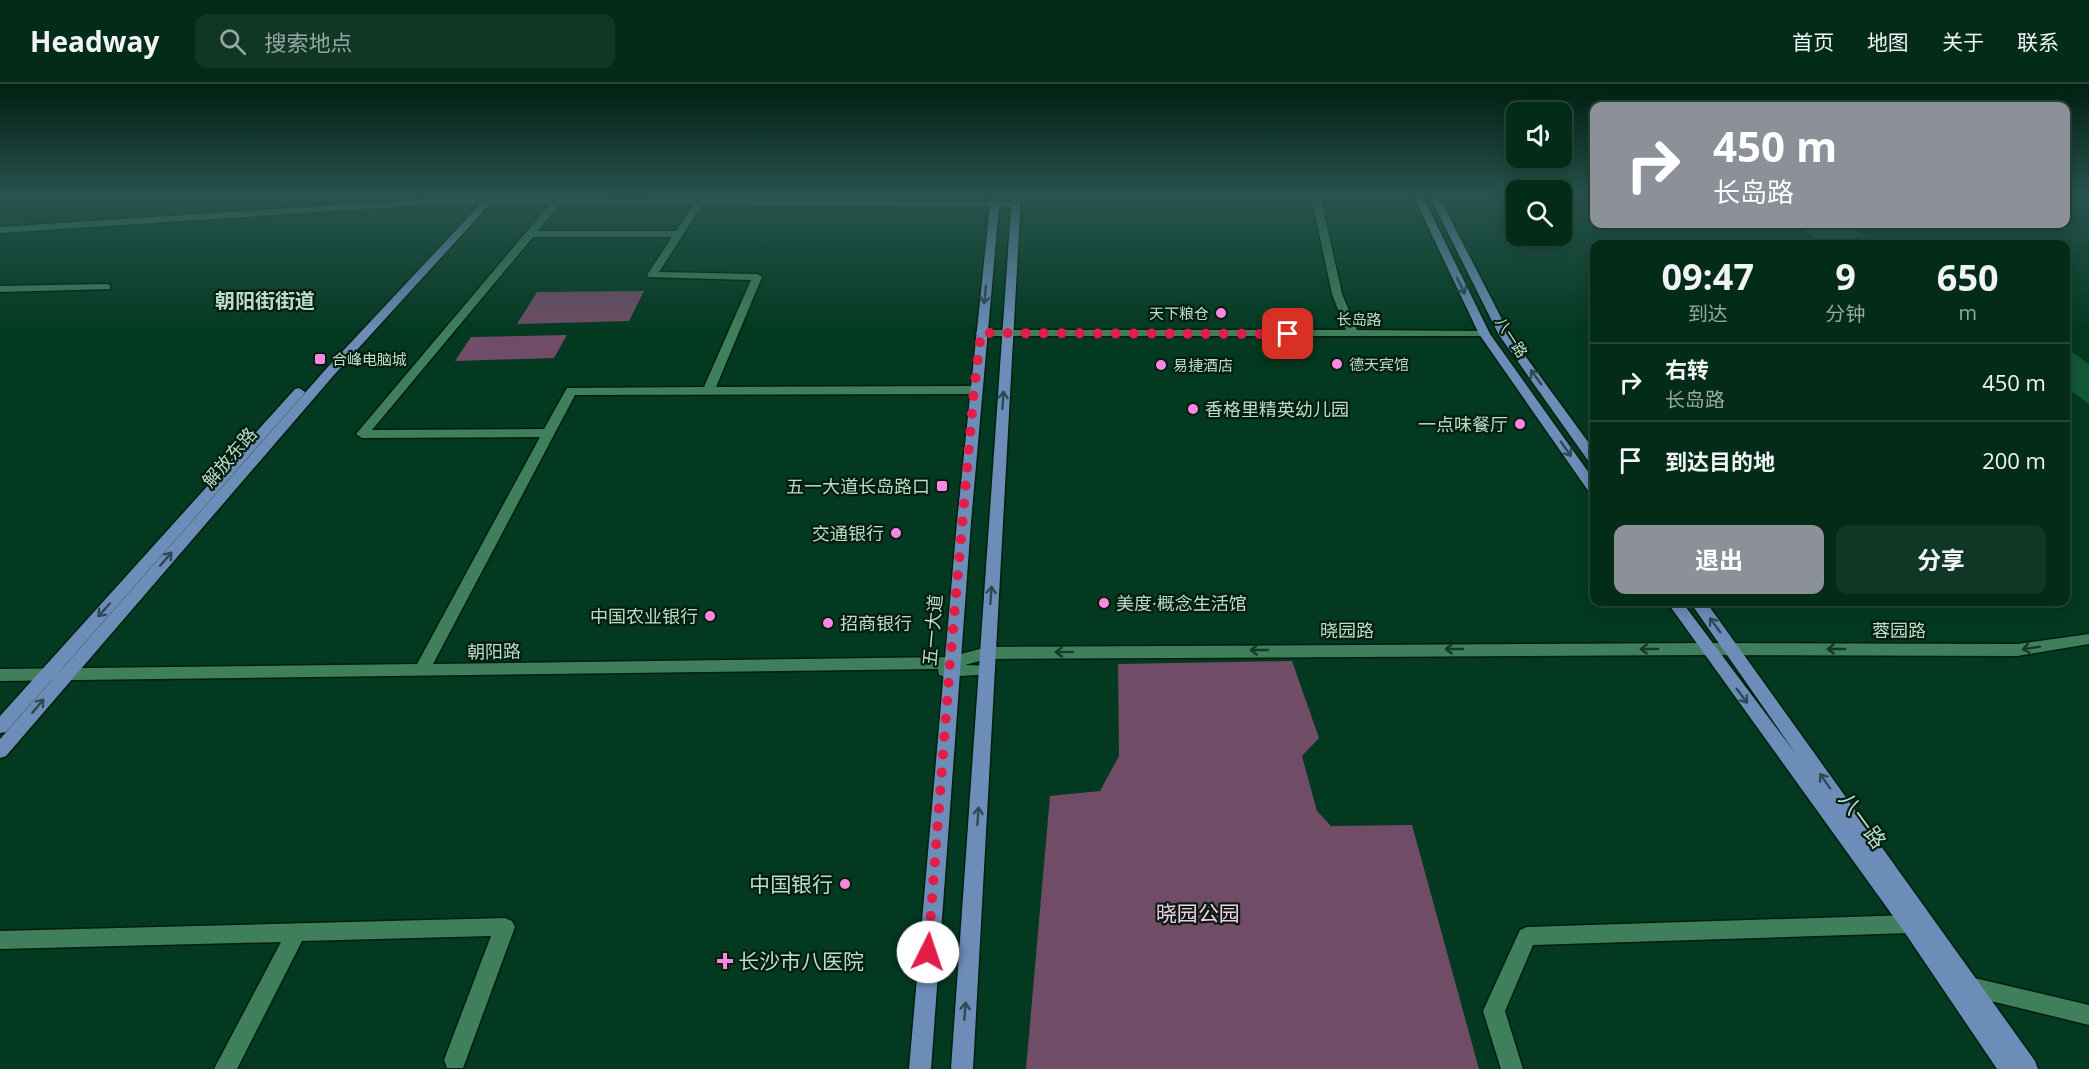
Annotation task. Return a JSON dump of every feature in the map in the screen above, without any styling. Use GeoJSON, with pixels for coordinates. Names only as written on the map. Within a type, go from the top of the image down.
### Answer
{"type":"FeatureCollection","features":[{"type":"Feature","properties":{"kind":"main road","name":"解放东路"},"geometry":{"type":"LineString","coordinates":[[0,751],[52,678],[317,372],[444,241]]}},
{"type":"Feature","properties":{"kind":"main road","name":"解放东路"},"geometry":{"type":"LineString","coordinates":[[0,727],[52,678],[447,241]]}},
{"type":"Feature","properties":{"kind":"main road","name":"五一大道"},"geometry":{"type":"LineString","coordinates":[[920,1069],[950,667],[974,390],[991,241]]}},
{"type":"Feature","properties":{"kind":"main road"},"geometry":{"type":"LineString","coordinates":[[962,1069],[1013,241]]}},
{"type":"Feature","properties":{"kind":"main road","name":"八一路"},"geometry":{"type":"LineString","coordinates":[[1440,241],[1485,334],[1590,483]]}},
{"type":"Feature","properties":{"kind":"main road","name":"八一路"},"geometry":{"type":"LineString","coordinates":[[1457,241],[1505,335],[1590,453]]}},
{"type":"Feature","properties":{"kind":"main road","name":"八一路"},"geometry":{"type":"LineString","coordinates":[[1677,606],[1910,924],[2010,1069]]}},
{"type":"Feature","properties":{"kind":"main road","name":"八一路"},"geometry":{"type":"LineString","coordinates":[[1701,606],[2027,1069]]}},
{"type":"Feature","properties":{"kind":"street"},"geometry":{"type":"LineString","coordinates":[[523,241],[362,434],[549,433]]}},
{"type":"Feature","properties":{"kind":"street"},"geometry":{"type":"LineString","coordinates":[[674,241],[652,275],[757,277],[708,391]]}},
{"type":"Feature","properties":{"kind":"street"},"geometry":{"type":"LineString","coordinates":[[1325,241],[1336,294],[1353,334]]}},
{"type":"Feature","properties":{"kind":"street"},"geometry":{"type":"LineString","coordinates":[[0,289],[106,287]]}},
{"type":"Feature","properties":{"kind":"street","name":"长岛路"},"geometry":{"type":"LineString","coordinates":[[981,333],[1485,334]]}},
{"type":"Feature","properties":{"kind":"street"},"geometry":{"type":"LineString","coordinates":[[421,671],[571,391],[974,390]]}},
{"type":"Feature","properties":{"kind":"street","name":"蓉园路"},"geometry":{"type":"LineString","coordinates":[[1707,649],[2017,650],[2089,639]]}},
{"type":"Feature","properties":{"kind":"street","name":"晓园路"},"geometry":{"type":"LineString","coordinates":[[987,661],[1707,649]]}},
{"type":"Feature","properties":{"kind":"street","name":"朝阳路"},"geometry":{"type":"LineString","coordinates":[[0,675],[52,678],[950,667],[987,661]]}},
{"type":"Feature","properties":{"kind":"street","name":"朝阳路"},"geometry":{"type":"LineString","coordinates":[[0,682],[52,678],[421,671],[950,667]]}},
{"type":"Feature","properties":{"kind":"street"},"geometry":{"type":"LineString","coordinates":[[1512,1069],[1494,1011],[1527,936],[1910,924]]}},
{"type":"Feature","properties":{"kind":"street"},"geometry":{"type":"LineString","coordinates":[[0,940],[505,927],[455,1060]]}},
{"type":"Feature","properties":{"kind":"street"},"geometry":{"type":"LineString","coordinates":[[225,1069],[296,933]]}},
{"type":"Feature","properties":{"kind":"street"},"geometry":{"type":"LineString","coordinates":[[1970,987],[2089,1015]]}},
{"type":"Feature","properties":{"kind":"green space"},"geometry":{"type":"Polygon","coordinates":[[[644,291],[629,321],[517,324],[537,292],[644,291]]]}},
{"type":"Feature","properties":{"kind":"green space"},"geometry":{"type":"Polygon","coordinates":[[[567,335],[554,358],[455,361],[471,337],[567,335]]]}},
{"type":"Feature","properties":{"kind":"green space","name":"晓园公园"},"geometry":{"type":"Polygon","coordinates":[[[1292,661],[1319,738],[1302,756],[1317,811],[1331,826],[1412,825],[1479,1069],[1026,1069],[1050,796],[1100,791],[1119,756],[1118,664],[1292,661]]]}},
{"type":"Feature","properties":{"kind":"shaded area"},"geometry":{"type":"Polygon","coordinates":[[[2070,351],[2089,364],[2089,404],[2070,390],[2070,351]]]}},
{"type":"Feature","properties":{"kind":"place","name":"天下粮仓"},"geometry":{"type":"Point","coordinates":[1221,313]}},
{"type":"Feature","properties":{"kind":"place","name":"合峰电脑城"},"geometry":{"type":"Point","coordinates":[320,359]}},
{"type":"Feature","properties":{"kind":"place","name":"德天宾馆"},"geometry":{"type":"Point","coordinates":[1337,364]}},
{"type":"Feature","properties":{"kind":"place","name":"易捷酒店"},"geometry":{"type":"Point","coordinates":[1161,365]}},
{"type":"Feature","properties":{"kind":"place","name":"香格里精英幼儿园"},"geometry":{"type":"Point","coordinates":[1193,409]}},
{"type":"Feature","properties":{"kind":"place","name":"一点味餐厅"},"geometry":{"type":"Point","coordinates":[1520,424]}},
{"type":"Feature","properties":{"kind":"place","name":"五一大道长岛路口"},"geometry":{"type":"Point","coordinates":[942,486]}},
{"type":"Feature","properties":{"kind":"place","name":"交通银行"},"geometry":{"type":"Point","coordinates":[896,533]}},
{"type":"Feature","properties":{"kind":"place","name":"美度·概念生活馆"},"geometry":{"type":"Point","coordinates":[1104,603]}},
{"type":"Feature","properties":{"kind":"place","name":"中国农业银行"},"geometry":{"type":"Point","coordinates":[710,616]}},
{"type":"Feature","properties":{"kind":"place","name":"招商银行"},"geometry":{"type":"Point","coordinates":[828,623]}},
{"type":"Feature","properties":{"kind":"place","name":"中国银行"},"geometry":{"type":"Point","coordinates":[845,884]}},
{"type":"Feature","properties":{"kind":"place","name":"长沙市八医院"},"geometry":{"type":"Point","coordinates":[725,961]}},
{"type":"Feature","properties":{"kind":"district","name":"朝阳街街道"},"geometry":{"type":"Point","coordinates":[265,300]}},
{"type":"Feature","properties":{"kind":"route"},"geometry":{"type":"LineString","coordinates":[[928,952],[950,663],[981,333],[1288,334]]}}]}
